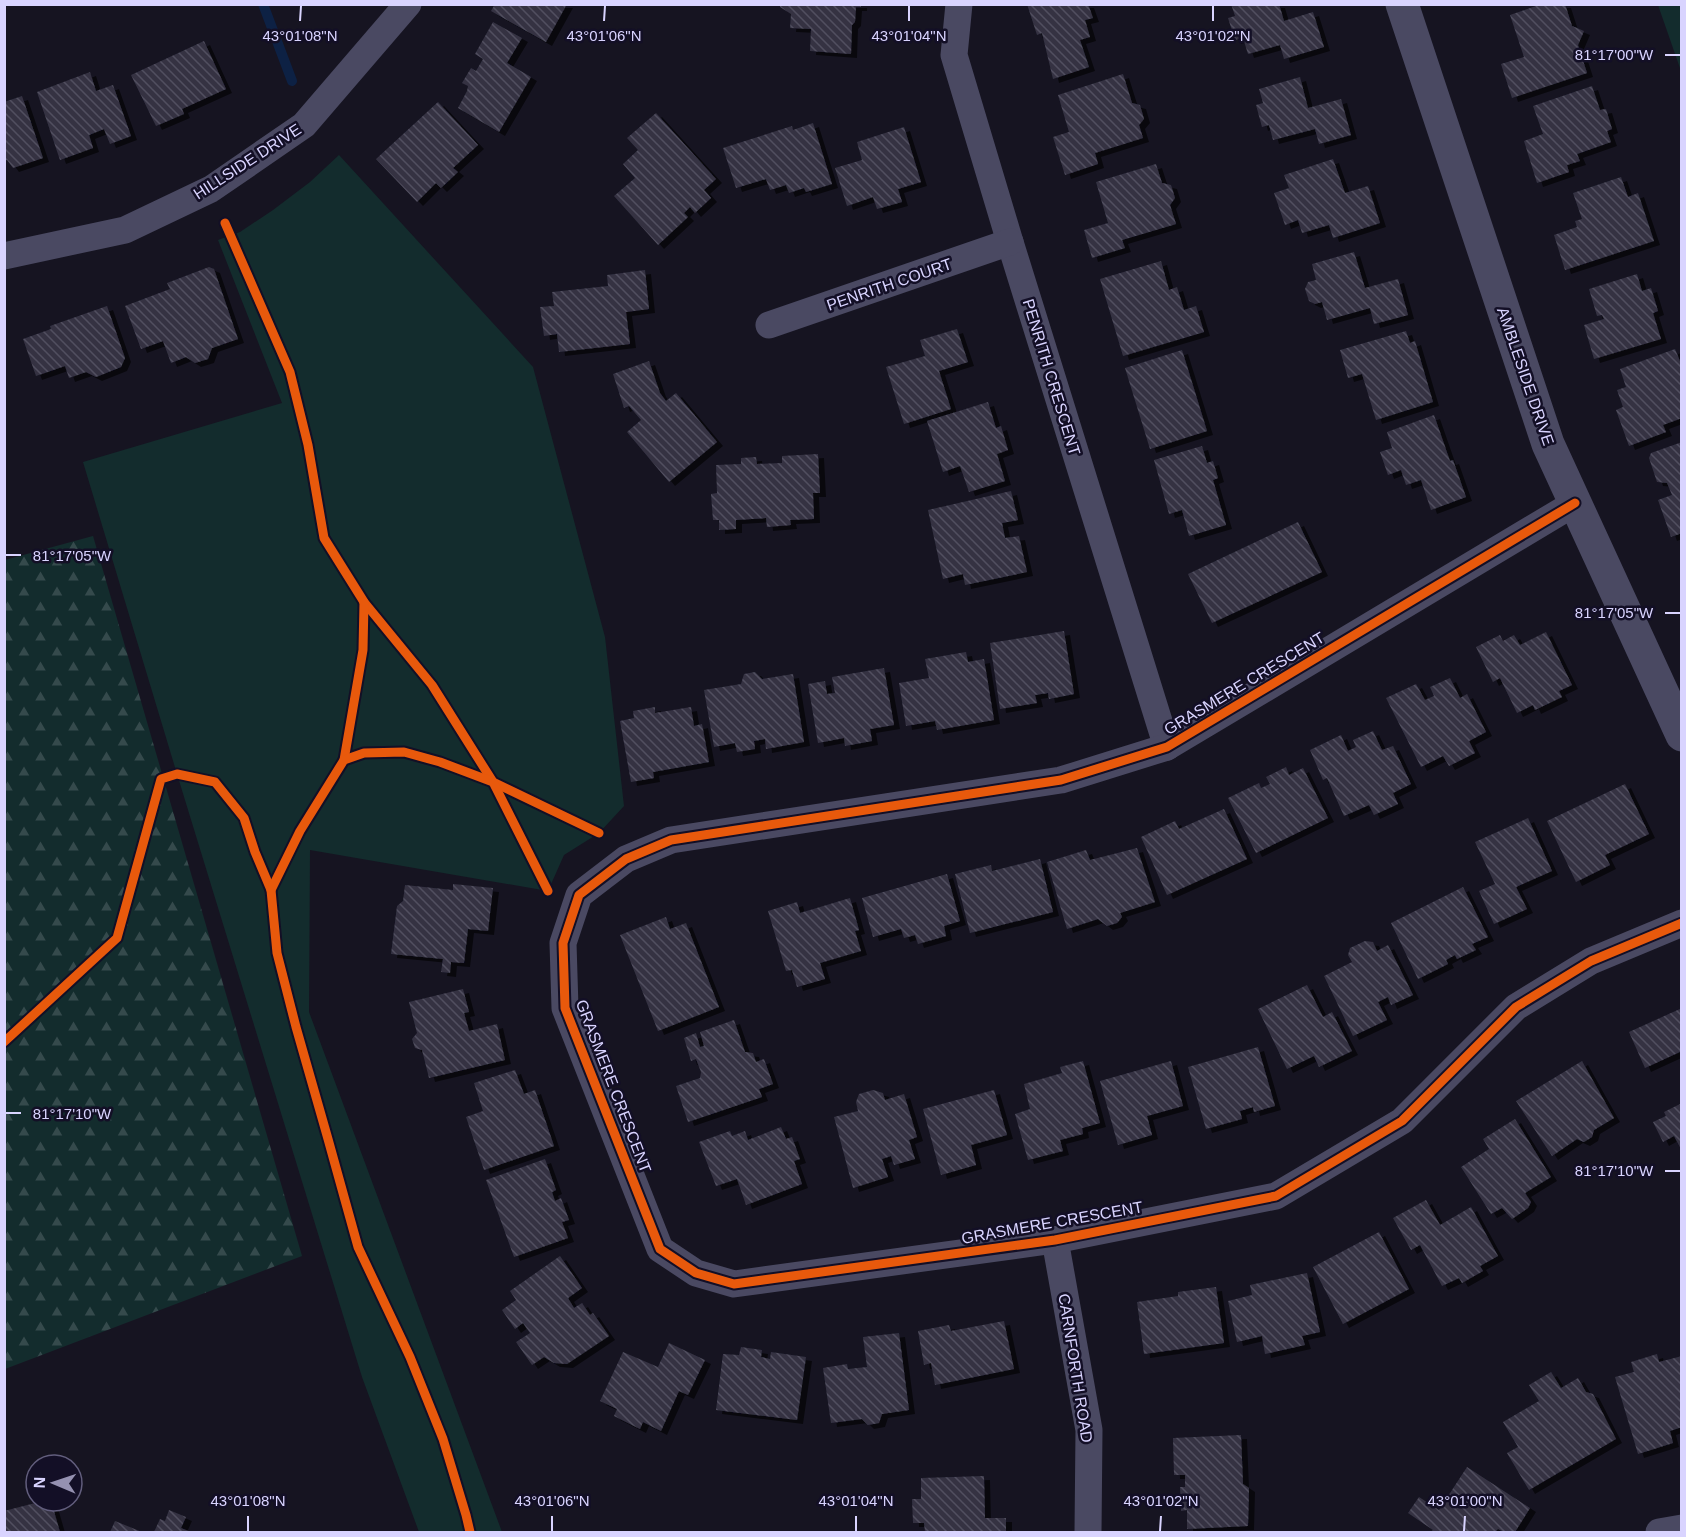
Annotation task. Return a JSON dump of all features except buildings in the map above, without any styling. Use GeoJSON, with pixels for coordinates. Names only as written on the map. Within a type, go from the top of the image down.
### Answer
{"type":"FeatureCollection","features":[{"type":"Feature","properties":{"kind":"street","name":"HILLSIDE DRIVE"},"geometry":{"type":"LineString","coordinates":[[4,256],[125,230],[211,189],[304,124],[408,4]]}},
{"type":"Feature","properties":{"kind":"street","name":"PENRITH CRESCENT"},"geometry":{"type":"LineString","coordinates":[[959,4],[954,55],[1167,747]]}},
{"type":"Feature","properties":{"kind":"street","name":"AMBLESIDE DRIVE"},"geometry":{"type":"LineString","coordinates":[[1402,4],[1548,444],[1682,735]]}},
{"type":"Feature","properties":{"kind":"street","name":"PENRITH COURT"},"geometry":{"type":"LineString","coordinates":[[769,325],[1010,242]]}},
{"type":"Feature","properties":{"kind":"street","name":"GRASMERE CRESCENT"},"geometry":{"type":"LineString","coordinates":[[1575,503],[1167,747],[1061,780],[671,840],[626,859],[579,895],[563,943],[565,1008],[660,1249],[696,1273],[734,1284],[1055,1240],[1276,1196],[1402,1121],[1516,1007],[1591,961],[1682,923]]}},
{"type":"Feature","properties":{"kind":"street","name":"CARNFORTH ROAD"},"geometry":{"type":"LineString","coordinates":[[1055,1240],[1089,1430],[1088,1533]]}},
{"type":"Feature","properties":{"kind":"street"},"geometry":{"type":"LineString","coordinates":[[1659,1533],[1682,1528]]}},
{"type":"Feature","properties":{"kind":"green space"},"geometry":{"type":"Polygon","coordinates":[[[1658,5],[1681,5],[1681,71],[1658,5]]]}},
{"type":"Feature","properties":{"kind":"green space"},"geometry":{"type":"Polygon","coordinates":[[[339,155],[533,367],[605,637],[624,806],[599,833],[564,855],[548,891],[310,850],[309,1012],[502,1532],[419,1532],[362,1377],[83,462],[282,403],[218,240],[240,232],[273,210],[310,182],[339,155]]]}},
{"type":"Feature","properties":{"kind":"green space"},"geometry":{"type":"Polygon","coordinates":[[[93,536],[302,1256],[5,1369],[5,560],[93,536]]]}},
{"type":"Feature","properties":{"kind":"waterway"},"geometry":{"type":"LineString","coordinates":[[263,4],[292,81]]}},
{"type":"Feature","properties":{"kind":"cycle path"},"geometry":{"type":"LineString","coordinates":[[225,223],[290,372],[308,445],[324,538],[364,602],[432,685],[493,782],[599,833]]}},
{"type":"Feature","properties":{"kind":"cycle path"},"geometry":{"type":"LineString","coordinates":[[1575,503],[1167,747],[1061,780],[671,840],[626,859],[579,895],[563,943],[565,1008],[660,1249],[696,1273],[734,1284],[1055,1240],[1276,1196],[1402,1121],[1516,1007],[1591,961],[1682,923]]}},
{"type":"Feature","properties":{"kind":"cycle path"},"geometry":{"type":"LineString","coordinates":[[344,760],[363,650],[364,602]]}},
{"type":"Feature","properties":{"kind":"cycle path"},"geometry":{"type":"LineString","coordinates":[[470,1532],[443,1439],[410,1357],[358,1247],[277,953],[271,890],[300,831],[344,760],[364,753],[404,752],[440,762],[493,782],[548,891]]}},
{"type":"Feature","properties":{"kind":"cycle path"},"geometry":{"type":"LineString","coordinates":[[4,1042],[117,938],[161,779],[177,774],[215,782],[244,818],[271,890]]}}]}
